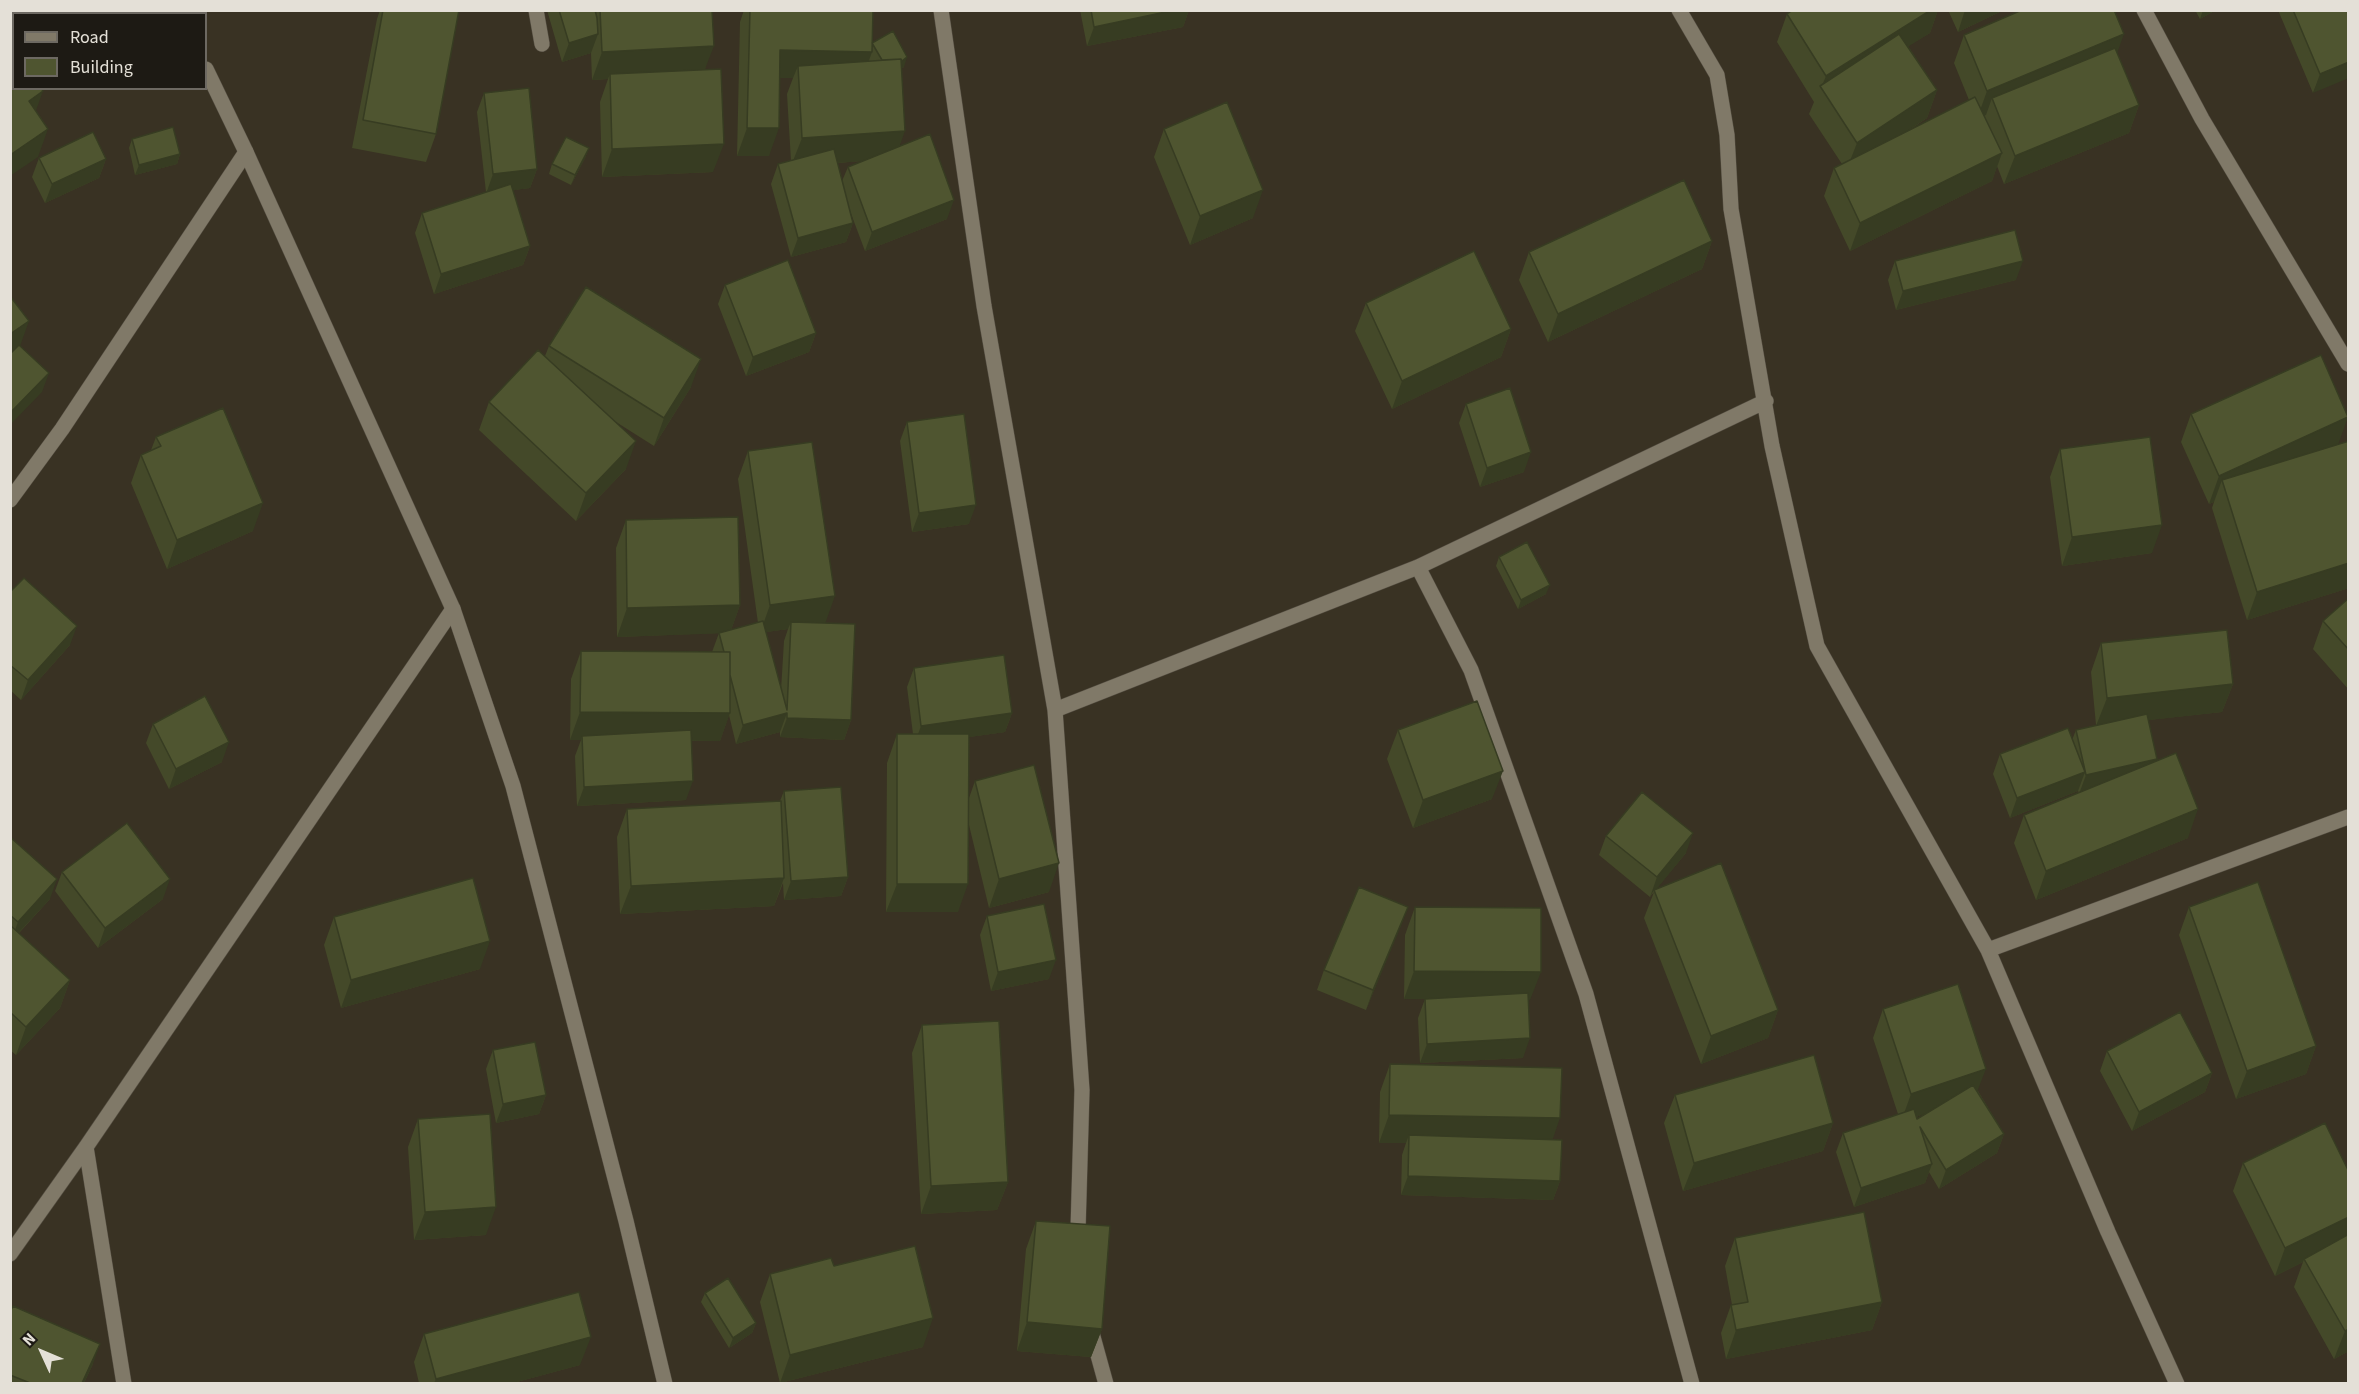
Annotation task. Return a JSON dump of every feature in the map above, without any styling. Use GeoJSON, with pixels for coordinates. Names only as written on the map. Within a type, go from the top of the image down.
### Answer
{"type":"FeatureCollection","features":[{"type":"Feature","properties":{"kind":"street"},"geometry":{"type":"LineString","coordinates":[[536,10],[542,44]]}},
{"type":"Feature","properties":{"kind":"street"},"geometry":{"type":"LineString","coordinates":[[941,10],[984,306],[1055,710],[1082,1090],[1078,1230],[1081,1252]]}},
{"type":"Feature","properties":{"kind":"street"},"geometry":{"type":"LineString","coordinates":[[1679,10],[1717,75],[1726,135],[1731,209],[1772,446],[1817,646],[1988,950],[2108,1232],[2177,1383]]}},
{"type":"Feature","properties":{"kind":"street"},"geometry":{"type":"LineString","coordinates":[[2144,10],[2202,119],[2349,364]]}},
{"type":"Feature","properties":{"kind":"street"},"geometry":{"type":"LineString","coordinates":[[207,71],[246,152],[453,609],[513,786],[626,1221],[665,1383]]}},
{"type":"Feature","properties":{"kind":"street"},"geometry":{"type":"LineString","coordinates":[[10,500],[62,429],[246,152]]}},
{"type":"Feature","properties":{"kind":"street"},"geometry":{"type":"LineString","coordinates":[[1055,710],[1418,567],[1766,401]]}},
{"type":"Feature","properties":{"kind":"street"},"geometry":{"type":"LineString","coordinates":[[1418,567],[1471,670],[1586,994],[1692,1383]]}},
{"type":"Feature","properties":{"kind":"street"},"geometry":{"type":"LineString","coordinates":[[10,1254],[86,1147],[453,609]]}},
{"type":"Feature","properties":{"kind":"street"},"geometry":{"type":"LineString","coordinates":[[1988,950],[2349,817]]}},
{"type":"Feature","properties":{"kind":"street"},"geometry":{"type":"LineString","coordinates":[[86,1147],[124,1383]]}},
{"type":"Feature","properties":{"kind":"street"},"geometry":{"type":"LineString","coordinates":[[1088,1308],[1091,1330],[1106,1383]]}},
{"type":"Feature","properties":{"kind":"building"},"geometry":{"type":"Polygon","coordinates":[[[10,10],[21,10],[22,12],[12,12],[12,38],[10,38],[10,10]]]}},
{"type":"Feature","properties":{"kind":"building"},"geometry":{"type":"Polygon","coordinates":[[[80,10],[119,10],[120,12],[80,12],[80,10]]]}},
{"type":"Feature","properties":{"kind":"building"},"geometry":{"type":"Polygon","coordinates":[[[383,10],[459,10],[436,134],[363,120],[383,10]]]}},
{"type":"Feature","properties":{"kind":"building"},"geometry":{"type":"Polygon","coordinates":[[[559,10],[595,10],[598,34],[569,43],[559,10]]]}},
{"type":"Feature","properties":{"kind":"building"},"geometry":{"type":"Polygon","coordinates":[[[600,10],[712,10],[714,46],[602,52],[600,10]]]}},
{"type":"Feature","properties":{"kind":"building"},"geometry":{"type":"Polygon","coordinates":[[[750,10],[873,10],[872,52],[780,50],[779,128],[747,128],[750,10]]]}},
{"type":"Feature","properties":{"kind":"building"},"geometry":{"type":"Polygon","coordinates":[[[1091,10],[1175,10],[1094,27],[1091,10]]]}},
{"type":"Feature","properties":{"kind":"building"},"geometry":{"type":"Polygon","coordinates":[[[1793,10],[1931,10],[1826,76],[1787,14],[1793,10]]]}},
{"type":"Feature","properties":{"kind":"building"},"geometry":{"type":"Polygon","coordinates":[[[2022,10],[2114,10],[2124,34],[1987,91],[1964,35],[2022,10]]]}},
{"type":"Feature","properties":{"kind":"building"},"geometry":{"type":"Polygon","coordinates":[[[2293,10],[2349,10],[2349,62],[2320,74],[2293,10]]]}},
{"type":"Feature","properties":{"kind":"building"},"geometry":{"type":"Polygon","coordinates":[[[893,31],[907,57],[902,61],[901,59],[882,60],[872,43],[893,31]]]}},
{"type":"Feature","properties":{"kind":"building"},"geometry":{"type":"Polygon","coordinates":[[[1899,34],[1937,90],[1857,143],[1820,86],[1899,34]]]}},
{"type":"Feature","properties":{"kind":"building"},"geometry":{"type":"Polygon","coordinates":[[[10,44],[12,46],[12,90],[42,90],[29,101],[48,129],[10,155],[10,44]]]}},
{"type":"Feature","properties":{"kind":"building"},"geometry":{"type":"Polygon","coordinates":[[[2115,48],[2139,105],[2015,156],[1992,98],[2115,48]]]}},
{"type":"Feature","properties":{"kind":"building"},"geometry":{"type":"Polygon","coordinates":[[[901,59],[905,131],[802,138],[798,66],[901,59]]]}},
{"type":"Feature","properties":{"kind":"building"},"geometry":{"type":"Polygon","coordinates":[[[721,69],[724,144],[612,149],[610,74],[721,69]]]}},
{"type":"Feature","properties":{"kind":"building"},"geometry":{"type":"Polygon","coordinates":[[[529,88],[537,169],[493,174],[484,93],[529,88]]]}},
{"type":"Feature","properties":{"kind":"building"},"geometry":{"type":"Polygon","coordinates":[[[1975,97],[2002,153],[1860,223],[1834,168],[1975,97]]]}},
{"type":"Feature","properties":{"kind":"building"},"geometry":{"type":"Polygon","coordinates":[[[1227,102],[1263,190],[1200,216],[1164,129],[1227,102]]]}},
{"type":"Feature","properties":{"kind":"building"},"geometry":{"type":"Polygon","coordinates":[[[173,127],[180,154],[139,165],[132,139],[173,127]]]}},
{"type":"Feature","properties":{"kind":"building"},"geometry":{"type":"Polygon","coordinates":[[[93,132],[106,159],[52,184],[39,158],[93,132]]]}},
{"type":"Feature","properties":{"kind":"building"},"geometry":{"type":"Polygon","coordinates":[[[930,134],[954,200],[872,232],[848,167],[930,134]]]}},
{"type":"Feature","properties":{"kind":"building"},"geometry":{"type":"Polygon","coordinates":[[[566,137],[589,148],[575,175],[552,164],[566,137]]]}},
{"type":"Feature","properties":{"kind":"building"},"geometry":{"type":"Polygon","coordinates":[[[834,149],[853,223],[798,238],[778,164],[834,149]]]}},
{"type":"Feature","properties":{"kind":"building"},"geometry":{"type":"Polygon","coordinates":[[[1684,180],[1712,241],[1558,314],[1529,252],[1684,180]]]}},
{"type":"Feature","properties":{"kind":"building"},"geometry":{"type":"Polygon","coordinates":[[[511,184],[530,246],[441,274],[422,213],[511,184]]]}},
{"type":"Feature","properties":{"kind":"building"},"geometry":{"type":"Polygon","coordinates":[[[2015,230],[2023,261],[1903,291],[1895,261],[2015,230]]]}},
{"type":"Feature","properties":{"kind":"building"},"geometry":{"type":"Polygon","coordinates":[[[1474,251],[1511,329],[1402,381],[1366,303],[1474,251]]]}},
{"type":"Feature","properties":{"kind":"building"},"geometry":{"type":"Polygon","coordinates":[[[788,260],[816,333],[753,357],[725,285],[788,260]]]}},
{"type":"Feature","properties":{"kind":"building"},"geometry":{"type":"Polygon","coordinates":[[[586,287],[701,359],[664,418],[549,346],[586,287]]]}},
{"type":"Feature","properties":{"kind":"building"},"geometry":{"type":"Polygon","coordinates":[[[10,296],[29,321],[10,334],[10,296]]]}},
{"type":"Feature","properties":{"kind":"building"},"geometry":{"type":"Polygon","coordinates":[[[19,345],[49,373],[10,413],[10,354],[19,345]]]}},
{"type":"Feature","properties":{"kind":"building"},"geometry":{"type":"Polygon","coordinates":[[[538,350],[636,441],[586,493],[489,402],[538,350]]]}},
{"type":"Feature","properties":{"kind":"building"},"geometry":{"type":"Polygon","coordinates":[[[2321,355],[2348,417],[2219,476],[2191,414],[2321,355]]]}},
{"type":"Feature","properties":{"kind":"building"},"geometry":{"type":"Polygon","coordinates":[[[1510,388],[1531,452],[1487,468],[1466,404],[1510,388]]]}},
{"type":"Feature","properties":{"kind":"building"},"geometry":{"type":"Polygon","coordinates":[[[223,408],[263,503],[177,540],[141,455],[161,446],[156,437],[223,408]]]}},
{"type":"Feature","properties":{"kind":"building"},"geometry":{"type":"Polygon","coordinates":[[[964,414],[976,505],[919,513],[907,422],[964,414]]]}},
{"type":"Feature","properties":{"kind":"building"},"geometry":{"type":"Polygon","coordinates":[[[2150,437],[2162,525],[2072,537],[2060,449],[2150,437]]]}},
{"type":"Feature","properties":{"kind":"building"},"geometry":{"type":"Polygon","coordinates":[[[2349,441],[2349,563],[2257,592],[2222,480],[2349,441]]]}},
{"type":"Feature","properties":{"kind":"building"},"geometry":{"type":"Polygon","coordinates":[[[812,442],[835,596],[770,605],[748,451],[812,442]]]}},
{"type":"Feature","properties":{"kind":"building"},"geometry":{"type":"Polygon","coordinates":[[[738,517],[740,605],[627,608],[626,520],[738,517]]]}},
{"type":"Feature","properties":{"kind":"building"},"geometry":{"type":"Polygon","coordinates":[[[1527,542],[1550,585],[1521,600],[1499,557],[1527,542]]]}},
{"type":"Feature","properties":{"kind":"building"},"geometry":{"type":"Polygon","coordinates":[[[24,578],[77,626],[28,680],[10,665],[10,592],[24,578]]]}},
{"type":"Feature","properties":{"kind":"building"},"geometry":{"type":"Polygon","coordinates":[[[2349,598],[2349,650],[2323,621],[2349,598]]]}},
{"type":"Feature","properties":{"kind":"building"},"geometry":{"type":"Polygon","coordinates":[[[763,621],[787,710],[791,622],[855,624],[851,720],[787,718],[787,713],[743,725],[730,675],[730,652],[724,652],[719,633],[763,621]]]}},
{"type":"Feature","properties":{"kind":"building"},"geometry":{"type":"Polygon","coordinates":[[[2227,630],[2233,684],[2107,698],[2101,643],[2227,630]]]}},
{"type":"Feature","properties":{"kind":"building"},"geometry":{"type":"Polygon","coordinates":[[[581,651],[730,652],[730,713],[580,712],[581,651]]]}},
{"type":"Feature","properties":{"kind":"building"},"geometry":{"type":"Polygon","coordinates":[[[1004,655],[1012,713],[921,726],[914,668],[1004,655]]]}},
{"type":"Feature","properties":{"kind":"building"},"geometry":{"type":"Polygon","coordinates":[[[205,696],[229,742],[176,769],[153,724],[205,696]]]}},
{"type":"Feature","properties":{"kind":"building"},"geometry":{"type":"Polygon","coordinates":[[[1477,701],[1503,771],[1423,800],[1398,730],[1477,701]]]}},
{"type":"Feature","properties":{"kind":"building"},"geometry":{"type":"Polygon","coordinates":[[[2147,714],[2157,759],[2086,775],[2076,730],[2147,714]]]}},
{"type":"Feature","properties":{"kind":"building"},"geometry":{"type":"Polygon","coordinates":[[[2068,728],[2085,772],[2017,798],[2000,754],[2068,728]]]}},
{"type":"Feature","properties":{"kind":"building"},"geometry":{"type":"Polygon","coordinates":[[[691,730],[693,781],[584,787],[582,736],[691,730]]]}},
{"type":"Feature","properties":{"kind":"building"},"geometry":{"type":"Polygon","coordinates":[[[897,734],[969,734],[968,884],[897,884],[897,734]]]}},
{"type":"Feature","properties":{"kind":"building"},"geometry":{"type":"Polygon","coordinates":[[[2176,753],[2198,809],[2046,871],[2024,815],[2176,753]]]}},
{"type":"Feature","properties":{"kind":"building"},"geometry":{"type":"Polygon","coordinates":[[[1034,765],[1059,863],[999,879],[975,781],[1034,765]]]}},
{"type":"Feature","properties":{"kind":"building"},"geometry":{"type":"Polygon","coordinates":[[[841,787],[848,877],[791,881],[784,791],[841,787]]]}},
{"type":"Feature","properties":{"kind":"building"},"geometry":{"type":"Polygon","coordinates":[[[1642,792],[1693,833],[1657,877],[1606,836],[1642,792]]]}},
{"type":"Feature","properties":{"kind":"building"},"geometry":{"type":"Polygon","coordinates":[[[781,801],[784,878],[631,886],[627,809],[781,801]]]}},
{"type":"Feature","properties":{"kind":"building"},"geometry":{"type":"Polygon","coordinates":[[[127,823],[170,879],[105,928],[62,872],[127,823]]]}},
{"type":"Feature","properties":{"kind":"building"},"geometry":{"type":"Polygon","coordinates":[[[10,837],[57,879],[18,922],[10,915],[10,837]]]}},
{"type":"Feature","properties":{"kind":"building"},"geometry":{"type":"Polygon","coordinates":[[[1721,863],[1778,1010],[1711,1036],[1654,890],[1721,863]]]}},
{"type":"Feature","properties":{"kind":"building"},"geometry":{"type":"Polygon","coordinates":[[[473,878],[490,941],[351,980],[334,917],[473,878]]]}},
{"type":"Feature","properties":{"kind":"building"},"geometry":{"type":"Polygon","coordinates":[[[2258,882],[2316,1046],[2247,1071],[2189,907],[2258,882]]]}},
{"type":"Feature","properties":{"kind":"building"},"geometry":{"type":"Polygon","coordinates":[[[1359,887],[1408,907],[1373,990],[1324,970],[1359,887]]]}},
{"type":"Feature","properties":{"kind":"building"},"geometry":{"type":"Polygon","coordinates":[[[1044,904],[1056,960],[998,972],[987,916],[1044,904]]]}},
{"type":"Feature","properties":{"kind":"building"},"geometry":{"type":"Polygon","coordinates":[[[1415,907],[1541,908],[1541,972],[1414,971],[1415,907]]]}},
{"type":"Feature","properties":{"kind":"building"},"geometry":{"type":"Polygon","coordinates":[[[10,925],[70,980],[26,1027],[10,1012],[10,925]]]}},
{"type":"Feature","properties":{"kind":"building"},"geometry":{"type":"Polygon","coordinates":[[[1958,984],[1986,1069],[1911,1094],[1883,1009],[1958,984]]]}},
{"type":"Feature","properties":{"kind":"building"},"geometry":{"type":"Polygon","coordinates":[[[1528,993],[1530,1038],[1427,1044],[1425,999],[1528,993]]]}},
{"type":"Feature","properties":{"kind":"building"},"geometry":{"type":"Polygon","coordinates":[[[2180,1012],[2212,1073],[2139,1112],[2107,1051],[2180,1012]]]}},
{"type":"Feature","properties":{"kind":"building"},"geometry":{"type":"Polygon","coordinates":[[[999,1021],[1008,1182],[931,1186],[922,1025],[999,1021]]]}},
{"type":"Feature","properties":{"kind":"building"},"geometry":{"type":"Polygon","coordinates":[[[535,1042],[546,1095],[503,1104],[493,1050],[535,1042]]]}},
{"type":"Feature","properties":{"kind":"building"},"geometry":{"type":"Polygon","coordinates":[[[1814,1055],[1833,1123],[1694,1163],[1675,1095],[1814,1055]]]}},
{"type":"Feature","properties":{"kind":"building"},"geometry":{"type":"Polygon","coordinates":[[[1390,1064],[1562,1068],[1560,1118],[1389,1115],[1390,1064]]]}},
{"type":"Feature","properties":{"kind":"building"},"geometry":{"type":"Polygon","coordinates":[[[1973,1085],[2004,1134],[1946,1170],[1920,1127],[1932,1164],[1861,1188],[1843,1133],[1914,1109],[1917,1119],[1973,1085]]]}},
{"type":"Feature","properties":{"kind":"building"},"geometry":{"type":"Polygon","coordinates":[[[490,1114],[496,1207],[425,1212],[418,1119],[490,1114]]]}},
{"type":"Feature","properties":{"kind":"building"},"geometry":{"type":"Polygon","coordinates":[[[2325,1123],[2349,1172],[2349,1217],[2285,1248],[2243,1163],[2325,1123]]]}},
{"type":"Feature","properties":{"kind":"building"},"geometry":{"type":"Polygon","coordinates":[[[1409,1135],[1562,1140],[1560,1181],[1408,1176],[1409,1135]]]}},
{"type":"Feature","properties":{"kind":"building"},"geometry":{"type":"Polygon","coordinates":[[[1864,1212],[1882,1302],[1736,1330],[1731,1305],[1748,1302],[1735,1238],[1864,1212]]]}},
{"type":"Feature","properties":{"kind":"building"},"geometry":{"type":"Polygon","coordinates":[[[1036,1221],[1110,1226],[1102,1329],[1027,1322],[1036,1221]]]}},
{"type":"Feature","properties":{"kind":"building"},"geometry":{"type":"Polygon","coordinates":[[[2349,1234],[2349,1329],[2345,1331],[2304,1259],[2349,1234]]]}},
{"type":"Feature","properties":{"kind":"building"},"geometry":{"type":"Polygon","coordinates":[[[915,1246],[933,1318],[790,1355],[770,1274],[831,1258],[834,1266],[915,1246]]]}},
{"type":"Feature","properties":{"kind":"building"},"geometry":{"type":"Polygon","coordinates":[[[728,1278],[756,1323],[733,1338],[705,1293],[728,1278]]]}},
{"type":"Feature","properties":{"kind":"building"},"geometry":{"type":"Polygon","coordinates":[[[579,1292],[591,1337],[436,1379],[424,1334],[579,1292]]]}},
{"type":"Feature","properties":{"kind":"building"},"geometry":{"type":"Polygon","coordinates":[[[13,1306],[100,1344],[82,1383],[30,1383],[10,1375],[10,1312],[13,1306]]]}}]}
